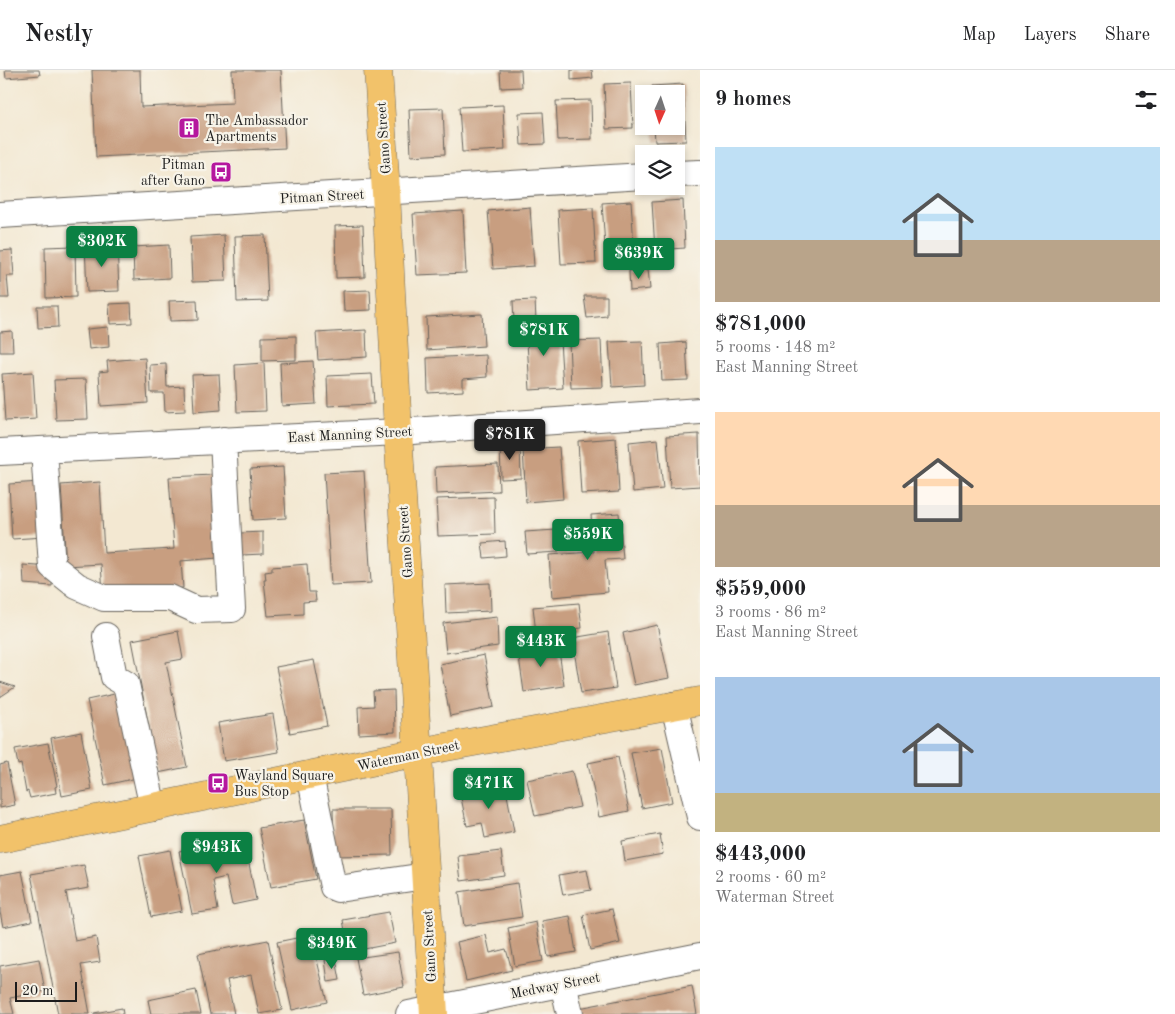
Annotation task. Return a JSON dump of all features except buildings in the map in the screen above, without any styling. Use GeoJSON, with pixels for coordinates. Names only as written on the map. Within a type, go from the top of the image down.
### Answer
{"type":"FeatureCollection","features":[{"type":"Feature","properties":{"kind":"main road","name":"Gano Street"},"geometry":{"type":"LineString","coordinates":[[378,70],[425,876],[425,1012]]}},
{"type":"Feature","properties":{"kind":"main road","name":"Waterman Street"},"geometry":{"type":"LineString","coordinates":[[0,839],[418,753],[687,703]]}},
{"type":"Feature","properties":{"kind":"street"},"geometry":{"type":"LineString","coordinates":[[685,174],[700,173]]}},
{"type":"Feature","properties":{"kind":"street","name":"Pitman Street"},"geometry":{"type":"LineString","coordinates":[[0,216],[635,177]]}},
{"type":"Feature","properties":{"kind":"street","name":"East Manning Street"},"geometry":{"type":"LineString","coordinates":[[0,452],[398,432],[700,411]]}},
{"type":"Feature","properties":{"kind":"street"},"geometry":{"type":"LineString","coordinates":[[44,450],[52,566],[77,586],[104,598],[170,598],[196,610],[232,609],[223,440]]}},
{"type":"Feature","properties":{"kind":"street"},"geometry":{"type":"LineString","coordinates":[[106,636],[114,677],[126,684],[153,808]]}},
{"type":"Feature","properties":{"kind":"street"},"geometry":{"type":"LineString","coordinates":[[687,703],[700,816]]}},
{"type":"Feature","properties":{"kind":"street"},"geometry":{"type":"LineString","coordinates":[[310,775],[333,887],[338,888],[425,876]]}},
{"type":"Feature","properties":{"kind":"street","name":"Medway Street"},"geometry":{"type":"LineString","coordinates":[[425,1012],[700,956]]}},
{"type":"Feature","properties":{"kind":"street"},"geometry":{"type":"LineString","coordinates":[[563,983],[570,1014]]}},
{"type":"Feature","properties":{"kind":"place","name":"The Ambassador Apartments"},"geometry":{"type":"Point","coordinates":[189,128]}},
{"type":"Feature","properties":{"kind":"place","name":"Pitman after Gano"},"geometry":{"type":"Point","coordinates":[221,172]}},
{"type":"Feature","properties":{"kind":"place","name":"Wayland Square Bus Stop"},"geometry":{"type":"Point","coordinates":[218,783]}}]}
